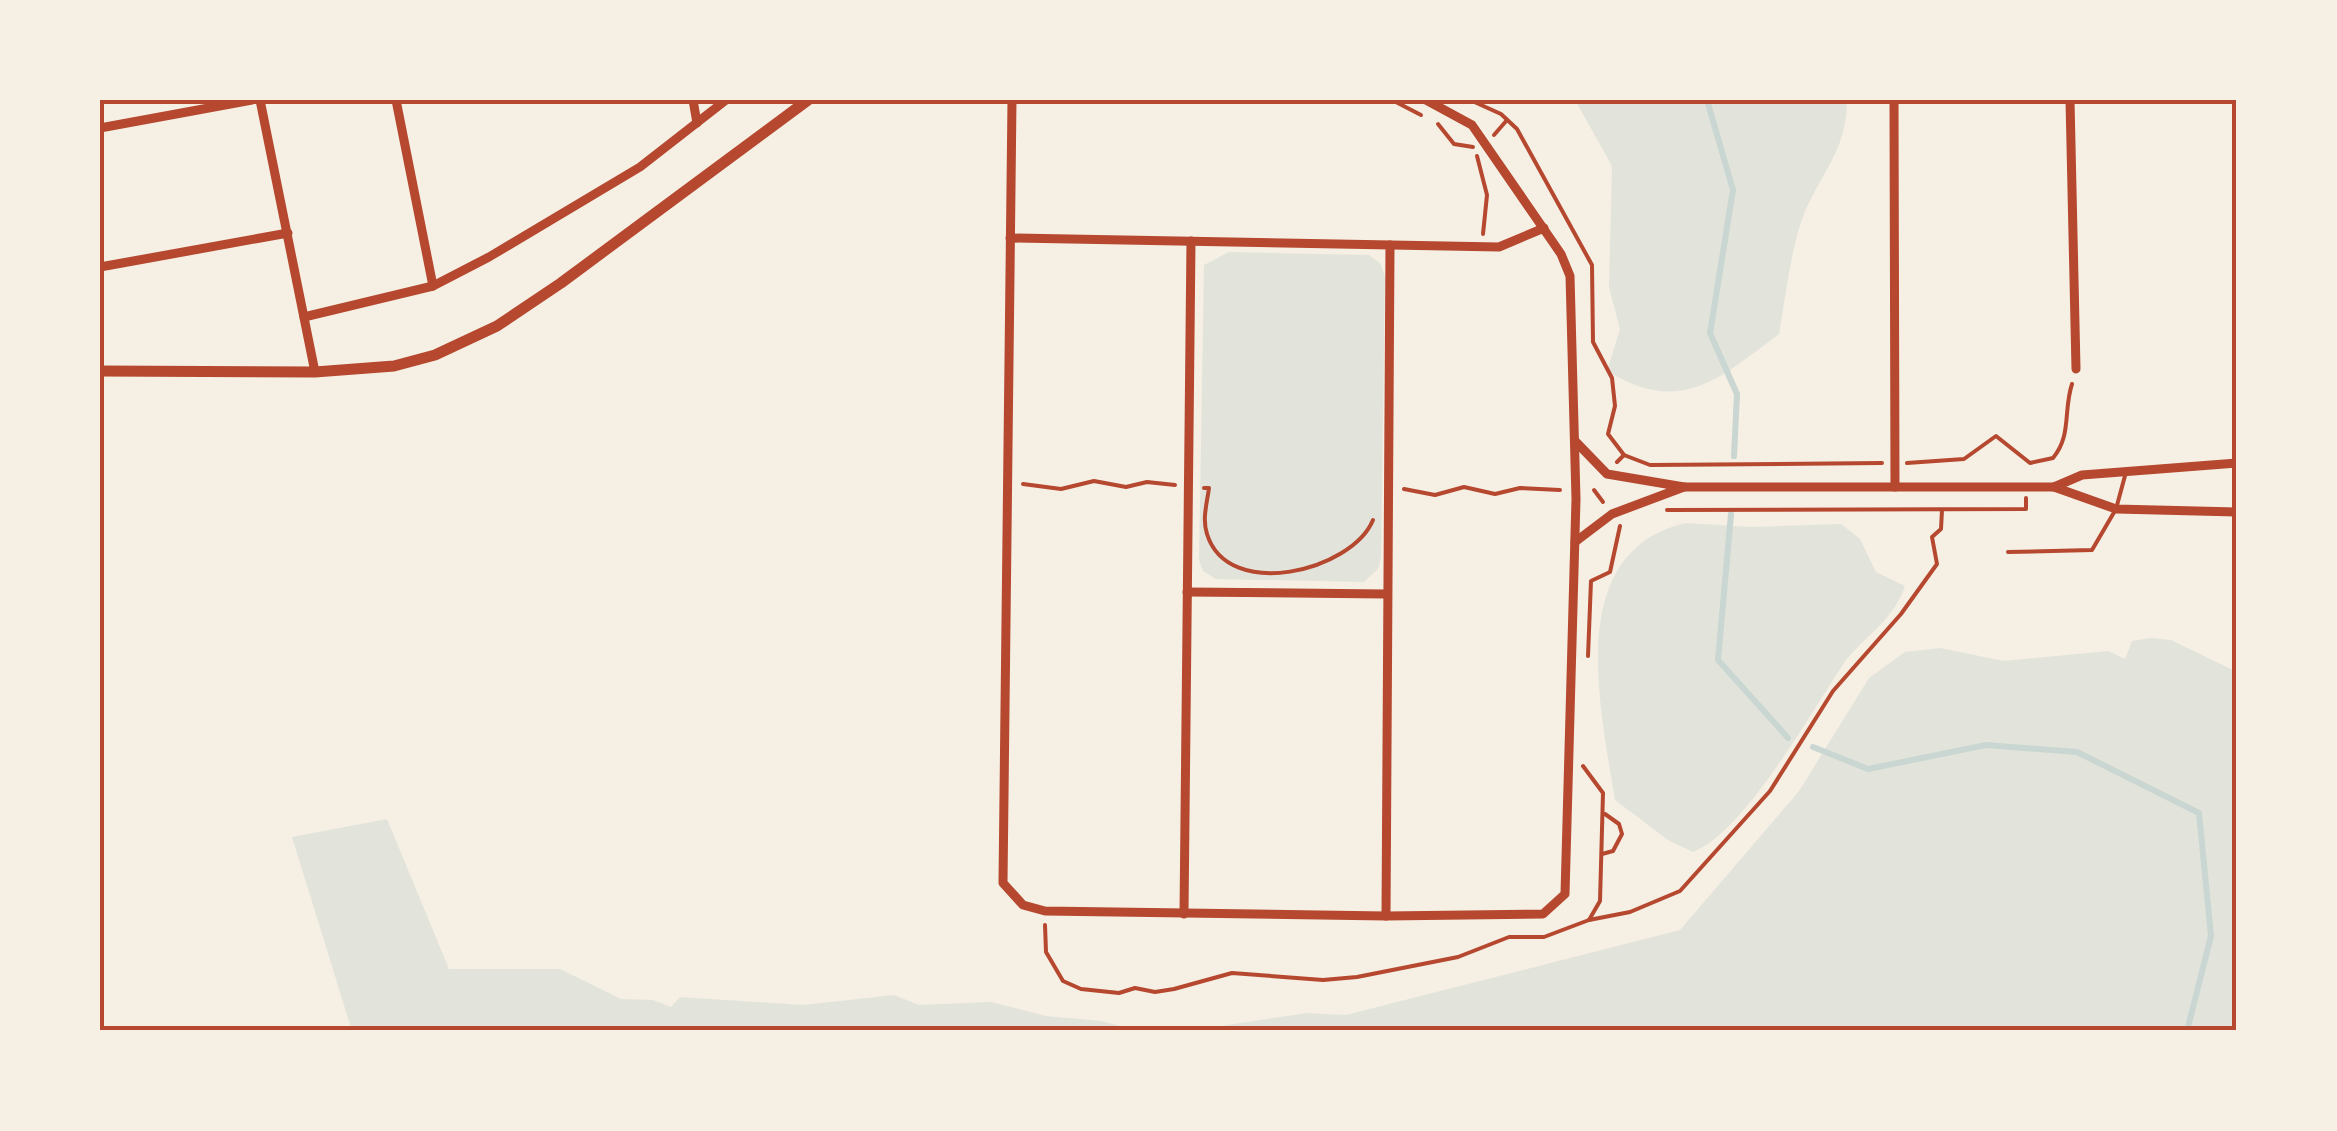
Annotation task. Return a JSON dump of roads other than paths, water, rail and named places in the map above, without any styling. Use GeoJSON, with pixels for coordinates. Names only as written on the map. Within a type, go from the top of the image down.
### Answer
{"type":"FeatureCollection","features":[{"type":"Feature","properties":{"kind":"street"},"geometry":{"type":"LineString","coordinates":[[100,128],[252,100]]}},
{"type":"Feature","properties":{"kind":"street"},"geometry":{"type":"LineString","coordinates":[[260,100],[315,372]]}},
{"type":"Feature","properties":{"kind":"street"},"geometry":{"type":"LineString","coordinates":[[396,100],[434,286]]}},
{"type":"Feature","properties":{"kind":"street"},"geometry":{"type":"LineString","coordinates":[[692,100],[697,123]]}},
{"type":"Feature","properties":{"kind":"street"},"geometry":{"type":"LineString","coordinates":[[304,316],[434,286],[538,232],[640,167],[726,100]]}},
{"type":"Feature","properties":{"kind":"street"},"geometry":{"type":"LineString","coordinates":[[100,371],[315,372],[394,366],[435,355],[497,326],[808,100]]}},
{"type":"Feature","properties":{"kind":"street"},"geometry":{"type":"LineString","coordinates":[[1012,100],[1003,883],[1023,906],[1045,910],[1386,916],[1543,914],[1565,894],[1576,490],[1570,276],[1544,228],[1472,124],[1426,100]]}},
{"type":"Feature","properties":{"kind":"street"},"geometry":{"type":"LineString","coordinates":[[1894,100],[1895,487]]}},
{"type":"Feature","properties":{"kind":"street"},"geometry":{"type":"LineString","coordinates":[[2070,100],[2076,370]]}},
{"type":"Feature","properties":{"kind":"street"},"geometry":{"type":"LineString","coordinates":[[1010,238],[1482,247],[1520,241],[1544,228]]}},
{"type":"Feature","properties":{"kind":"street"},"geometry":{"type":"LineString","coordinates":[[100,267],[288,233]]}},
{"type":"Feature","properties":{"kind":"street"},"geometry":{"type":"LineString","coordinates":[[1184,914],[1191,241]]}},
{"type":"Feature","properties":{"kind":"street"},"geometry":{"type":"LineString","coordinates":[[1386,916],[1390,245]]}},
{"type":"Feature","properties":{"kind":"street"},"geometry":{"type":"LineString","coordinates":[[1575,440],[1607,474],[1684,488],[2054,487],[2116,510],[2237,512]]}},
{"type":"Feature","properties":{"kind":"street"},"geometry":{"type":"LineString","coordinates":[[2054,487],[2082,475],[2237,463]]}},
{"type":"Feature","properties":{"kind":"street"},"geometry":{"type":"LineString","coordinates":[[1575,542],[1612,514],[1684,488]]}},
{"type":"Feature","properties":{"kind":"street"},"geometry":{"type":"LineString","coordinates":[[1187,592],[1386,594]]}},
{"type":"Feature","properties":{"kind":"lane"},"geometry":{"type":"LineString","coordinates":[[2008,552],[2092,550],[2116,510],[2126,472]]}},
{"type":"Feature","properties":{"kind":"waterway"},"geometry":{"type":"LineString","coordinates":[[1707,100],[1733,190],[1710,333],[1737,394],[1734,456]]}},
{"type":"Feature","properties":{"kind":"waterway"},"geometry":{"type":"LineString","coordinates":[[1731,514],[1718,660],[1788,738]]}},
{"type":"Feature","properties":{"kind":"waterway"},"geometry":{"type":"LineString","coordinates":[[1813,747],[1868,769],[1986,745],[2077,752],[2199,813],[2211,936],[2187,1031]]}}]}
